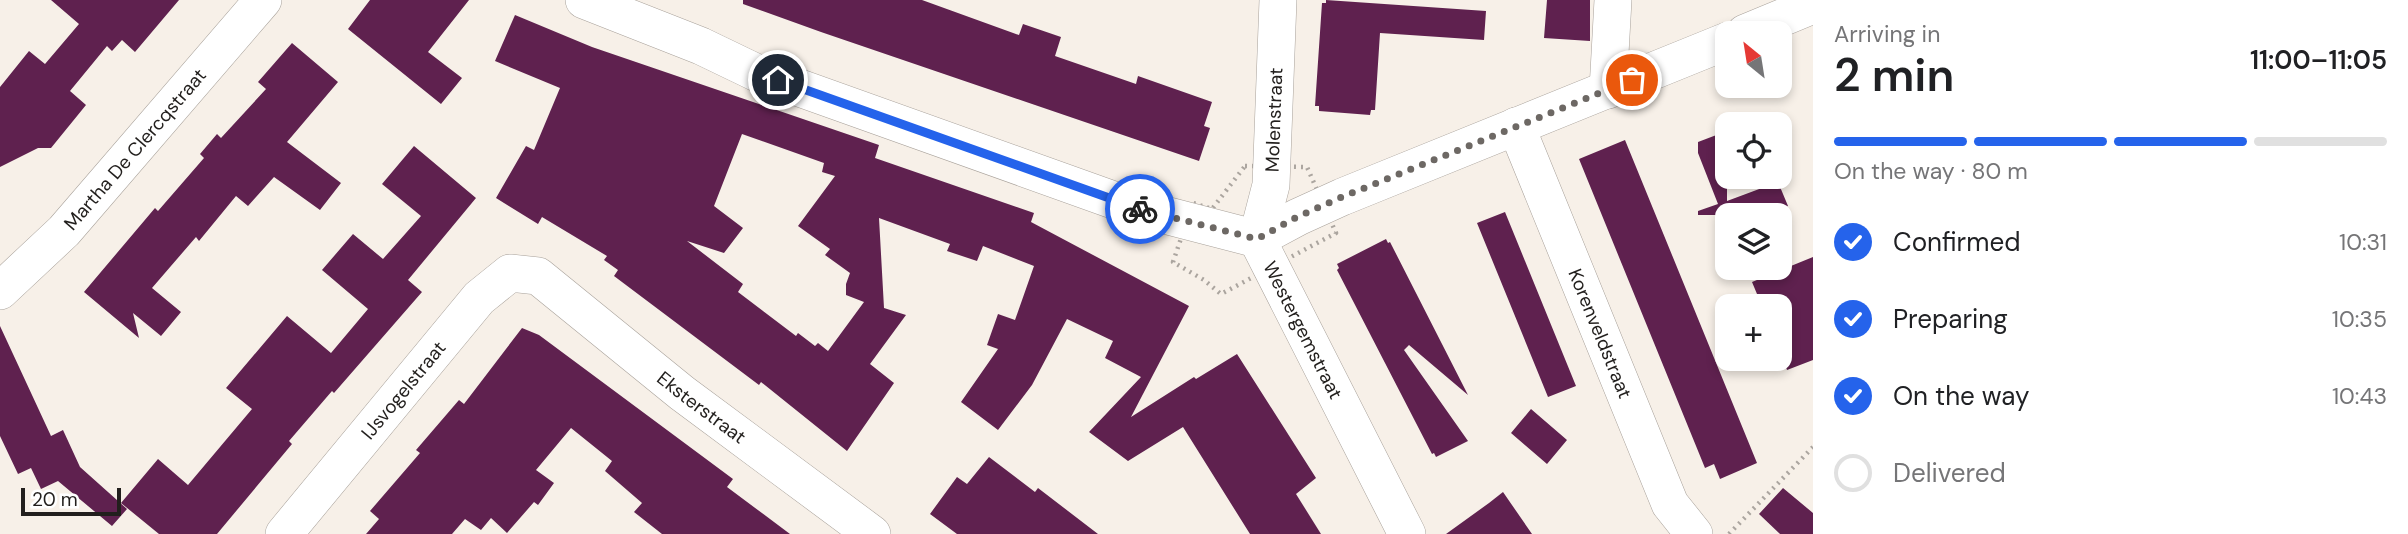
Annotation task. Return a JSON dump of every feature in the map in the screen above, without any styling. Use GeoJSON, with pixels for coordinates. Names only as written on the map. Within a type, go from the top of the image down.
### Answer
{"type":"FeatureCollection","features":[{"type":"Feature","properties":{"kind":"street","name":"Martha De Clercqstraat"},"geometry":{"type":"LineString","coordinates":[[0,291],[64,231],[263,0]]}},
{"type":"Feature","properties":{"kind":"street","name":"Westergemstraat"},"geometry":{"type":"LineString","coordinates":[[584,0],[701,46],[755,72],[1130,206],[1257,239],[1407,534]]}},
{"type":"Feature","properties":{"kind":"street","name":"Molenstraat"},"geometry":{"type":"LineString","coordinates":[[1257,239],[1271,185],[1278,0]]}},
{"type":"Feature","properties":{"kind":"street"},"geometry":{"type":"LineString","coordinates":[[1608,90],[1613,0]]}},
{"type":"Feature","properties":{"kind":"street"},"geometry":{"type":"LineString","coordinates":[[1774,21],[1813,5]]}},
{"type":"Feature","properties":{"kind":"street"},"geometry":{"type":"LineString","coordinates":[[1257,239],[1307,213],[1715,46]]}},
{"type":"Feature","properties":{"kind":"street","name":"Korenveldstraat"},"geometry":{"type":"LineString","coordinates":[[1517,126],[1670,503],[1694,534]]}},
{"type":"Feature","properties":{"kind":"street","name":"IJsvogelstraat"},"geometry":{"type":"LineString","coordinates":[[287,533],[479,298],[510,273],[538,276]]}},
{"type":"Feature","properties":{"kind":"street","name":"Eksterstraat"},"geometry":{"type":"LineString","coordinates":[[538,276],[682,393],[872,534]]}},
{"type":"Feature","properties":{"kind":"path"},"geometry":{"type":"LineString","coordinates":[[1729,534],[1813,447]]}},
{"type":"Feature","properties":{"kind":"building"},"geometry":{"type":"Polygon","coordinates":[[[51,0],[179,0],[135,52],[122,40],[112,51],[107,46],[70,91],[86,105],[51,148],[38,148],[0,167],[0,87],[29,51],[45,64],[79,24],[51,0]]]}},
{"type":"Feature","properties":{"kind":"building"},"geometry":{"type":"Polygon","coordinates":[[[370,0],[469,0],[428,52],[462,78],[441,104],[348,29],[370,0]]]}},
{"type":"Feature","properties":{"kind":"building"},"geometry":{"type":"Polygon","coordinates":[[[743,0],[922,0],[1019,35],[1023,24],[1061,37],[1055,56],[1136,84],[1138,76],[1212,102],[1204,126],[1210,128],[1199,161],[821,32],[743,4],[743,0]]]}},
{"type":"Feature","properties":{"kind":"building"},"geometry":{"type":"Polygon","coordinates":[[[1326,0],[1486,11],[1484,40],[1380,33],[1375,110],[1371,110],[1370,115],[1319,111],[1319,106],[1315,106],[1322,3],[1326,3],[1326,0]]]}},
{"type":"Feature","properties":{"kind":"building"},"geometry":{"type":"Polygon","coordinates":[[[1547,0],[1590,0],[1590,41],[1544,38],[1547,0]]]}},
{"type":"Feature","properties":{"kind":"building"},"geometry":{"type":"Polygon","coordinates":[[[515,15],[592,47],[879,145],[875,158],[1034,213],[1031,222],[1189,306],[1131,417],[1194,377],[1196,379],[1237,354],[1316,478],[1296,494],[1321,534],[1250,534],[1183,427],[1128,461],[1089,432],[1141,377],[1105,358],[1113,341],[1067,319],[1032,385],[998,430],[961,402],[998,349],[987,345],[998,314],[1015,320],[1034,266],[983,246],[977,261],[947,251],[950,244],[879,218],[884,308],[906,315],[870,364],[894,383],[847,451],[761,382],[759,385],[614,276],[618,270],[604,260],[607,256],[542,217],[538,224],[496,198],[526,146],[534,150],[560,88],[495,61],[515,15]],[[742,134],[714,206],[743,228],[724,253],[687,241],[743,284],[738,292],[796,336],[798,333],[815,346],[818,343],[828,351],[864,302],[846,295],[850,273],[825,255],[830,249],[798,226],[835,176],[822,172],[824,163],[742,134]]]}},
{"type":"Feature","properties":{"kind":"building"},"geometry":{"type":"Polygon","coordinates":[[[292,43],[338,82],[287,142],[341,183],[320,210],[274,177],[248,206],[236,196],[199,241],[196,237],[152,288],[181,312],[161,336],[133,313],[139,338],[84,292],[155,208],[158,211],[204,158],[200,154],[217,134],[221,138],[266,89],[258,82],[292,43]]]}},
{"type":"Feature","properties":{"kind":"building"},"geometry":{"type":"Polygon","coordinates":[[[1715,136],[1715,189],[1727,189],[1727,201],[1759,189],[1781,189],[1787,203],[1718,203],[1698,153],[1698,142],[1715,136]]]}},
{"type":"Feature","properties":{"kind":"building"},"geometry":{"type":"Polygon","coordinates":[[[1625,140],[1715,360],[1715,371],[1719,371],[1757,463],[1720,479],[1714,464],[1705,468],[1579,159],[1625,140]]]}},
{"type":"Feature","properties":{"kind":"building"},"geometry":{"type":"Polygon","coordinates":[[[414,146],[476,198],[408,280],[422,292],[289,441],[292,444],[217,534],[159,534],[121,503],[158,459],[188,485],[252,409],[226,388],[287,316],[331,353],[368,309],[322,270],[353,234],[383,259],[421,216],[382,184],[414,146]]]}},
{"type":"Feature","properties":{"kind":"building"},"geometry":{"type":"Polygon","coordinates":[[[1715,205],[1715,215],[1698,215],[1698,211],[1715,205]]]}},
{"type":"Feature","properties":{"kind":"building"},"geometry":{"type":"Polygon","coordinates":[[[1505,212],[1576,386],[1548,397],[1477,223],[1505,212]]]}},
{"type":"Feature","properties":{"kind":"building"},"geometry":{"type":"Polygon","coordinates":[[[1386,239],[1390,242],[1468,395],[1409,345],[1404,350],[1468,441],[1436,457],[1432,454],[1337,270],[1337,264],[1386,239]]]}},
{"type":"Feature","properties":{"kind":"building"},"geometry":{"type":"Polygon","coordinates":[[[1813,257],[1813,360],[1792,368],[1792,294],[1757,294],[1752,282],[1792,280],[1792,266],[1813,257]]]}},
{"type":"Feature","properties":{"kind":"building"},"geometry":{"type":"Polygon","coordinates":[[[0,326],[51,436],[63,430],[80,467],[127,509],[112,526],[58,481],[41,489],[31,468],[18,474],[0,436],[0,326]]]}},
{"type":"Feature","properties":{"kind":"building"},"geometry":{"type":"Polygon","coordinates":[[[522,328],[539,335],[733,479],[727,487],[790,534],[662,534],[634,512],[642,503],[605,471],[612,461],[571,428],[536,470],[554,483],[538,505],[534,502],[507,533],[491,518],[481,530],[465,519],[452,534],[366,534],[379,519],[370,511],[420,453],[416,450],[459,400],[464,404],[522,328]]]}},
{"type":"Feature","properties":{"kind":"building"},"geometry":{"type":"Polygon","coordinates":[[[1531,409],[1567,440],[1547,464],[1511,433],[1531,409]]]}},
{"type":"Feature","properties":{"kind":"building"},"geometry":{"type":"Polygon","coordinates":[[[989,457],[1035,492],[1038,488],[1098,534],[957,534],[930,514],[957,477],[967,484],[989,457]]]}},
{"type":"Feature","properties":{"kind":"building"},"geometry":{"type":"Polygon","coordinates":[[[1783,488],[1813,513],[1813,534],[1780,534],[1759,514],[1783,488]]]}},
{"type":"Feature","properties":{"kind":"building"},"geometry":{"type":"Polygon","coordinates":[[[1503,492],[1532,534],[1446,534],[1489,503],[1503,492]]]}},
{"type":"Feature","properties":{"kind":"way so far"},"geometry":{"type":"LineString","coordinates":[[1140,209],[1257,239],[1342,197],[1632,80]]}},
{"type":"Feature","properties":{"kind":"route"},"geometry":{"type":"LineString","coordinates":[[778,80],[1140,209]]}}]}
